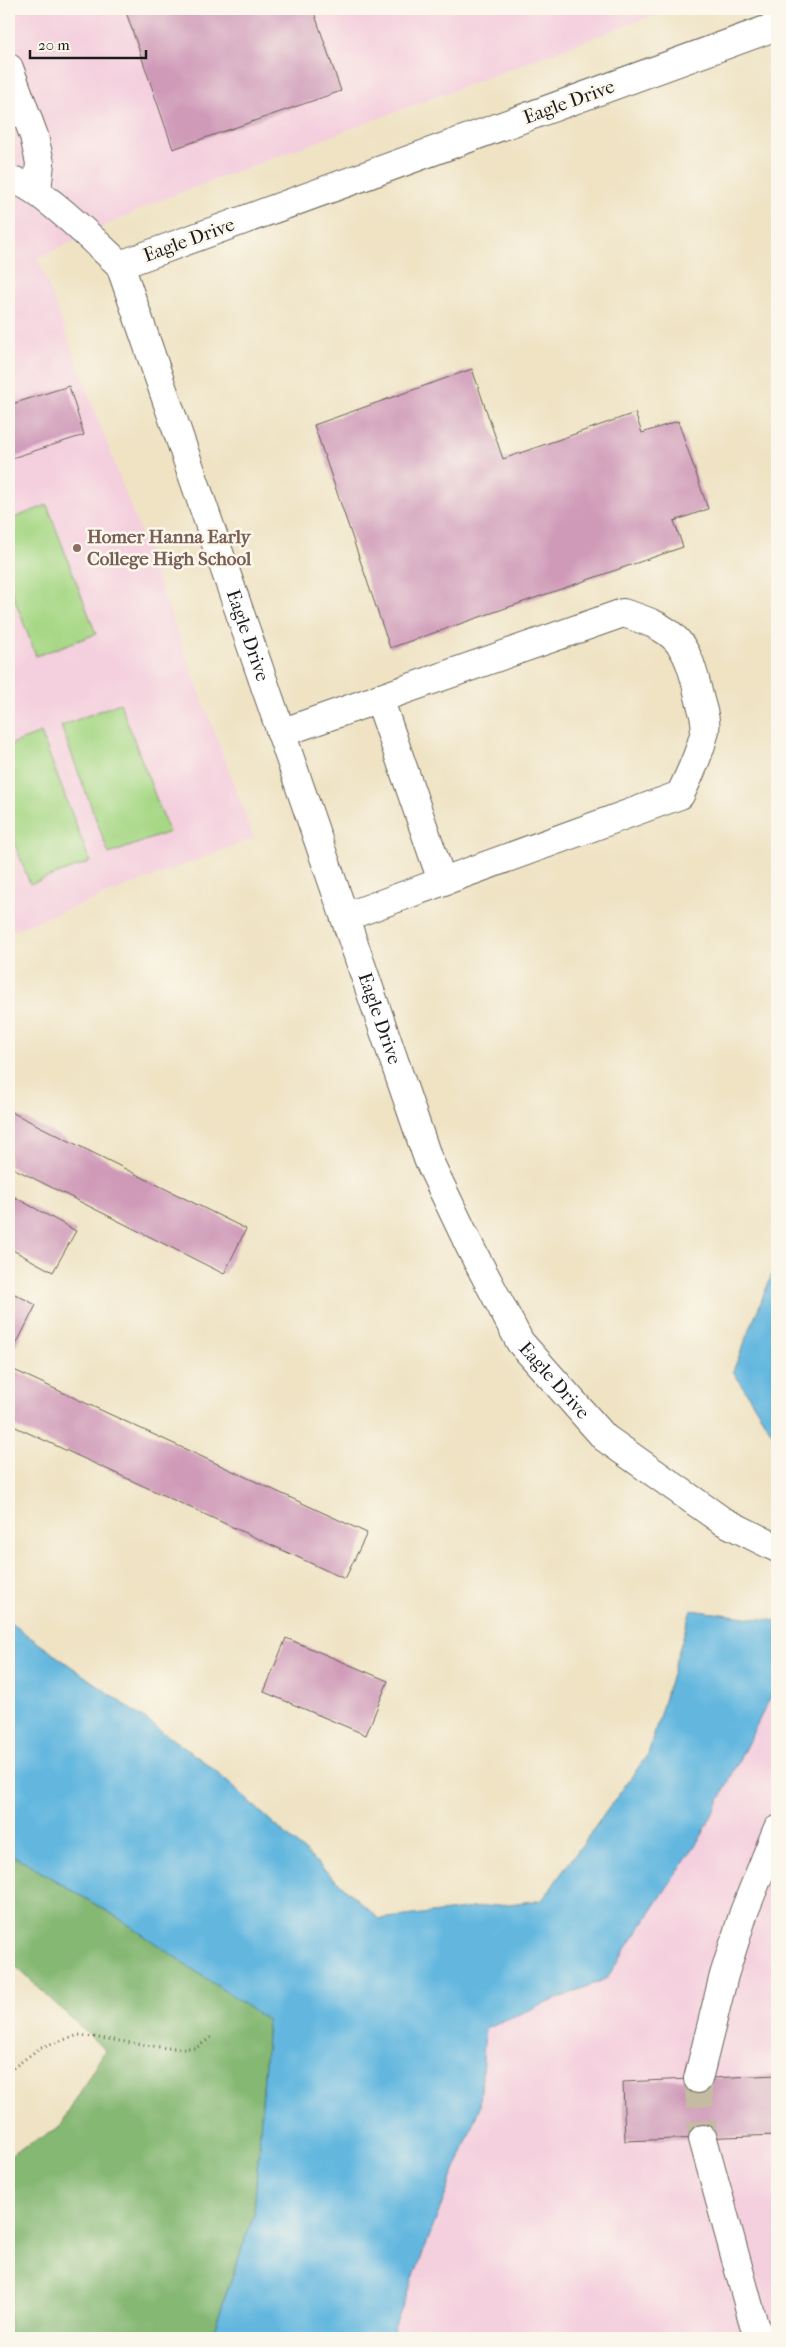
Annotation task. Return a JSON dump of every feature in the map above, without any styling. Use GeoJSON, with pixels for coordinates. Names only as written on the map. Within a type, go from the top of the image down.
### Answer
{"type":"FeatureCollection","features":[{"type":"Feature","properties":{"kind":"street","name":"Eagle Drive"},"geometry":{"type":"LineString","coordinates":[[777,26],[120,265],[428,1159],[471,1249],[520,1342],[605,1438],[721,1520],[777,1548]]}},
{"type":"Feature","properties":{"kind":"street"},"geometry":{"type":"LineString","coordinates":[[9,68],[34,136],[40,163],[36,191]]}},
{"type":"Feature","properties":{"kind":"street"},"geometry":{"type":"LineString","coordinates":[[9,180],[13,180],[36,191],[120,265]]}},
{"type":"Feature","properties":{"kind":"street"},"geometry":{"type":"LineString","coordinates":[[281,733],[623,613],[650,621],[676,637],[692,665],[705,728],[696,762],[680,795],[345,917]]}},
{"type":"Feature","properties":{"kind":"street"},"geometry":{"type":"LineString","coordinates":[[379,698],[442,882]]}},
{"type":"Feature","properties":{"kind":"street"},"geometry":{"type":"LineString","coordinates":[[698,2079],[724,1975],[744,1912],[777,1830]]}},
{"type":"Feature","properties":{"kind":"street"},"geometry":{"type":"LineString","coordinates":[[703,2139],[754,2325],[761,2338]]}},
{"type":"Feature","properties":{"kind":"path"},"geometry":{"type":"LineString","coordinates":[[9,2071],[40,2047],[79,2035],[166,2048],[196,2048],[213,2036]]}},
{"type":"Feature","properties":{"kind":"shaded area","name":"Homer Hanna Early College High School"},"geometry":{"type":"Polygon","coordinates":[[[9,9],[670,9],[156,202],[38,258],[254,838],[9,932],[9,9]]]}},
{"type":"Feature","properties":{"kind":"shaded area"},"geometry":{"type":"Polygon","coordinates":[[[777,1684],[777,2338],[390,2338],[480,2106],[485,2028],[606,1979],[702,1835],[777,1684]]]}},
{"type":"Feature","properties":{"kind":"green space"},"geometry":{"type":"Polygon","coordinates":[[[47,505],[96,634],[36,656],[9,584],[9,520],[47,505]]]}},
{"type":"Feature","properties":{"kind":"green space"},"geometry":{"type":"Polygon","coordinates":[[[120,703],[169,832],[109,854],[61,726],[120,703]]]}},
{"type":"Feature","properties":{"kind":"green space"},"geometry":{"type":"Polygon","coordinates":[[[41,733],[90,862],[30,884],[9,828],[9,745],[41,733]]]}},
{"type":"Feature","properties":{"kind":"green space"},"geometry":{"type":"Polygon","coordinates":[[[9,1853],[117,1917],[268,2020],[254,2214],[211,2338],[9,2338],[9,2155],[59,2128],[105,2050],[9,1960],[9,1853]]]}},
{"type":"Feature","properties":{"kind":"water"},"geometry":{"type":"Polygon","coordinates":[[[777,1262],[777,1441],[733,1371],[777,1262]]]}},
{"type":"Feature","properties":{"kind":"water"},"geometry":{"type":"Polygon","coordinates":[[[691,1610],[777,1621],[777,1684],[702,1835],[606,1979],[485,2028],[480,2106],[390,2338],[211,2338],[254,2214],[268,2021],[117,1917],[9,1853],[9,1622],[210,1766],[379,1919],[542,1900],[648,1754],[691,1610]]]}},
{"type":"Feature","properties":{"kind":"building"},"geometry":{"type":"Polygon","coordinates":[[[125,9],[313,9],[341,91],[173,149],[125,9]]]}},
{"type":"Feature","properties":{"kind":"building"},"geometry":{"type":"Polygon","coordinates":[[[472,369],[503,459],[635,413],[642,433],[678,421],[708,509],[674,521],[683,547],[390,648],[314,425],[472,369]]]}},
{"type":"Feature","properties":{"kind":"building"},"geometry":{"type":"Polygon","coordinates":[[[69,386],[84,435],[9,459],[9,405],[69,386]]]}},
{"type":"Feature","properties":{"kind":"building"},"geometry":{"type":"Polygon","coordinates":[[[9,1111],[246,1229],[224,1274],[9,1166],[9,1111]]]}},
{"type":"Feature","properties":{"kind":"building"},"geometry":{"type":"Polygon","coordinates":[[[9,1194],[76,1231],[53,1272],[9,1248],[9,1194]]]}},
{"type":"Feature","properties":{"kind":"building"},"geometry":{"type":"Polygon","coordinates":[[[9,1291],[36,1305],[15,1347],[9,1343],[9,1291]]]}},
{"type":"Feature","properties":{"kind":"building"},"geometry":{"type":"Polygon","coordinates":[[[14,1370],[367,1533],[345,1579],[9,1424],[9,1381],[14,1370]]]}},
{"type":"Feature","properties":{"kind":"building"},"geometry":{"type":"Polygon","coordinates":[[[286,1638],[388,1681],[366,1735],[264,1692],[286,1638]]]}},
{"type":"Feature","properties":{"kind":"building"},"geometry":{"type":"Polygon","coordinates":[[[777,2075],[777,2135],[625,2141],[623,2082],[777,2075]]]}},
{"type":"Feature","properties":{"kind":"tunnel"},"geometry":{"type":"LineString","coordinates":[[698,2079],[703,2139]]}},
{"type":"Feature","properties":{"kind":"place","name":"Homer Hanna Early College High School"},"geometry":{"type":"Point","coordinates":[77,548]}}]}
